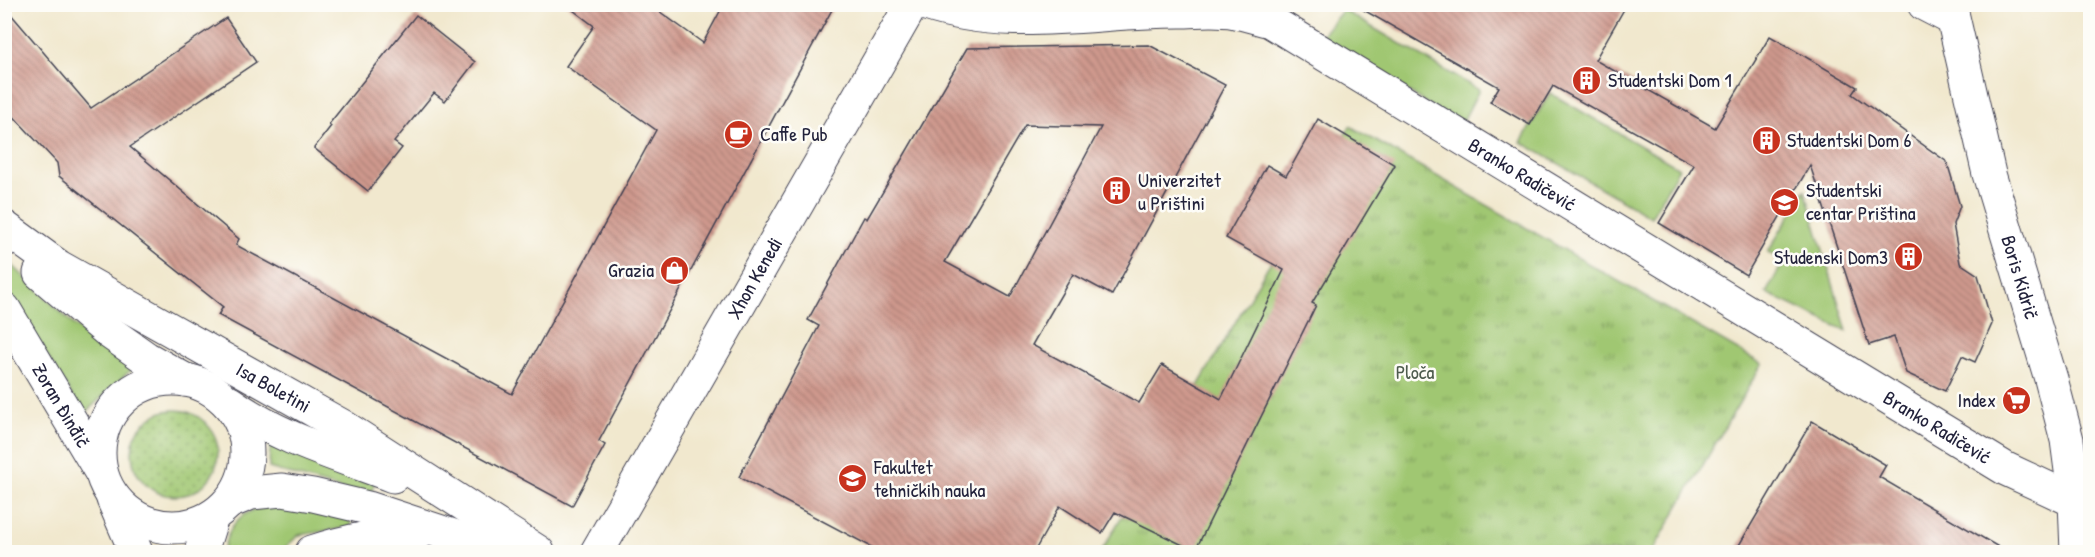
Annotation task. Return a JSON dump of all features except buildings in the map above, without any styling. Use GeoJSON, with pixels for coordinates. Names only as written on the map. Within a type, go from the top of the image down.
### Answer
{"type":"FeatureCollection","features":[{"type":"Feature","properties":{"kind":"main road","name":"Xhon Kenedi"},"geometry":{"type":"LineString","coordinates":[[597,552],[912,4]]}},
{"type":"Feature","properties":{"kind":"main road","name":"Branko Radičević"},"geometry":{"type":"LineString","coordinates":[[926,4],[953,13],[1008,19],[1042,20],[1144,11],[1233,11],[1270,21],[1996,463],[2083,499]]}},
{"type":"Feature","properties":{"kind":"main road","name":"Boris Kidrič"},"geometry":{"type":"LineString","coordinates":[[1941,9],[2051,379],[2083,499],[2077,552]]}},
{"type":"Feature","properties":{"kind":"main road"},"geometry":{"type":"LineString","coordinates":[[7,229],[45,279],[146,358],[185,380]]}},
{"type":"Feature","properties":{"kind":"main road","name":"Isa Boletini"},"geometry":{"type":"LineString","coordinates":[[7,229],[59,267],[102,293],[342,426],[538,552]]}},
{"type":"Feature","properties":{"kind":"main road","name":"Zoran Đinđič"},"geometry":{"type":"LineString","coordinates":[[4,309],[107,485],[128,513],[148,524],[169,528],[192,526],[220,510]]}},
{"type":"Feature","properties":{"kind":"main road","name":"Zoran Đinđič"},"geometry":{"type":"LineString","coordinates":[[136,552],[107,485],[99,448],[102,432],[117,403],[137,388],[160,380],[185,380],[203,385],[219,395],[235,412],[245,434],[248,459],[242,481],[220,510],[201,552]]}},
{"type":"Feature","properties":{"kind":"main road"},"geometry":{"type":"LineString","coordinates":[[219,395],[249,417],[276,431],[454,499]]}},
{"type":"Feature","properties":{"kind":"main road"},"geometry":{"type":"LineString","coordinates":[[220,510],[251,493],[282,490],[368,508],[502,552]]}},
{"type":"Feature","properties":{"kind":"main road"},"geometry":{"type":"LineString","coordinates":[[312,552],[341,542],[384,534],[437,530]]}},
{"type":"Feature","properties":{"kind":"green space"},"geometry":{"type":"Polygon","coordinates":[[[1343,10],[1479,90],[1461,125],[1320,37],[1343,10]]]}},
{"type":"Feature","properties":{"kind":"green space"},"geometry":{"type":"Polygon","coordinates":[[[1550,93],[1679,168],[1651,217],[1521,142],[1550,93]]]}},
{"type":"Feature","properties":{"kind":"green space","name":"Ploča"},"geometry":{"type":"Polygon","coordinates":[[[1350,126],[1762,364],[1652,552],[1101,552],[1350,126]]]}},
{"type":"Feature","properties":{"kind":"green space"},"geometry":{"type":"Polygon","coordinates":[[[1805,190],[1847,331],[1766,293],[1784,261],[1768,252],[1805,190]]]}},
{"type":"Feature","properties":{"kind":"green space"},"geometry":{"type":"Polygon","coordinates":[[[4,257],[75,326],[134,367],[84,414],[5,291],[4,257]]]}},
{"type":"Feature","properties":{"kind":"green space"},"geometry":{"type":"Polygon","coordinates":[[[175,410],[191,414],[205,423],[214,437],[218,453],[214,469],[205,483],[191,492],[175,496],[159,492],[145,483],[136,469],[132,453],[136,437],[145,423],[159,414],[175,410]]]}},
{"type":"Feature","properties":{"kind":"green space"},"geometry":{"type":"Polygon","coordinates":[[[270,445],[375,481],[371,498],[269,468],[270,445]]]}},
{"type":"Feature","properties":{"kind":"green space"},"geometry":{"type":"Polygon","coordinates":[[[298,504],[349,517],[352,527],[299,535],[280,552],[223,552],[233,526],[249,512],[271,506],[298,504]]]}},
{"type":"Feature","properties":{"kind":"place","name":"Studentski Dom 1"},"geometry":{"type":"Point","coordinates":[1587,80]}},
{"type":"Feature","properties":{"kind":"place","name":"Caffe Pub"},"geometry":{"type":"Point","coordinates":[739,134]}},
{"type":"Feature","properties":{"kind":"place","name":"Studentski Dom 6"},"geometry":{"type":"Point","coordinates":[1766,140]}},
{"type":"Feature","properties":{"kind":"place","name":"Univerzitet u Prištini"},"geometry":{"type":"Point","coordinates":[1117,191]}},
{"type":"Feature","properties":{"kind":"place","name":"Studentski centar Priština"},"geometry":{"type":"Point","coordinates":[1785,202]}},
{"type":"Feature","properties":{"kind":"place","name":"Studenski Dom3"},"geometry":{"type":"Point","coordinates":[1909,257]}},
{"type":"Feature","properties":{"kind":"place","name":"Grazia"},"geometry":{"type":"Point","coordinates":[675,270]}},
{"type":"Feature","properties":{"kind":"place","name":"Index"},"geometry":{"type":"Point","coordinates":[2017,400]}},
{"type":"Feature","properties":{"kind":"place","name":"Fakultet tehničkih nauka"},"geometry":{"type":"Point","coordinates":[853,479]}}]}
